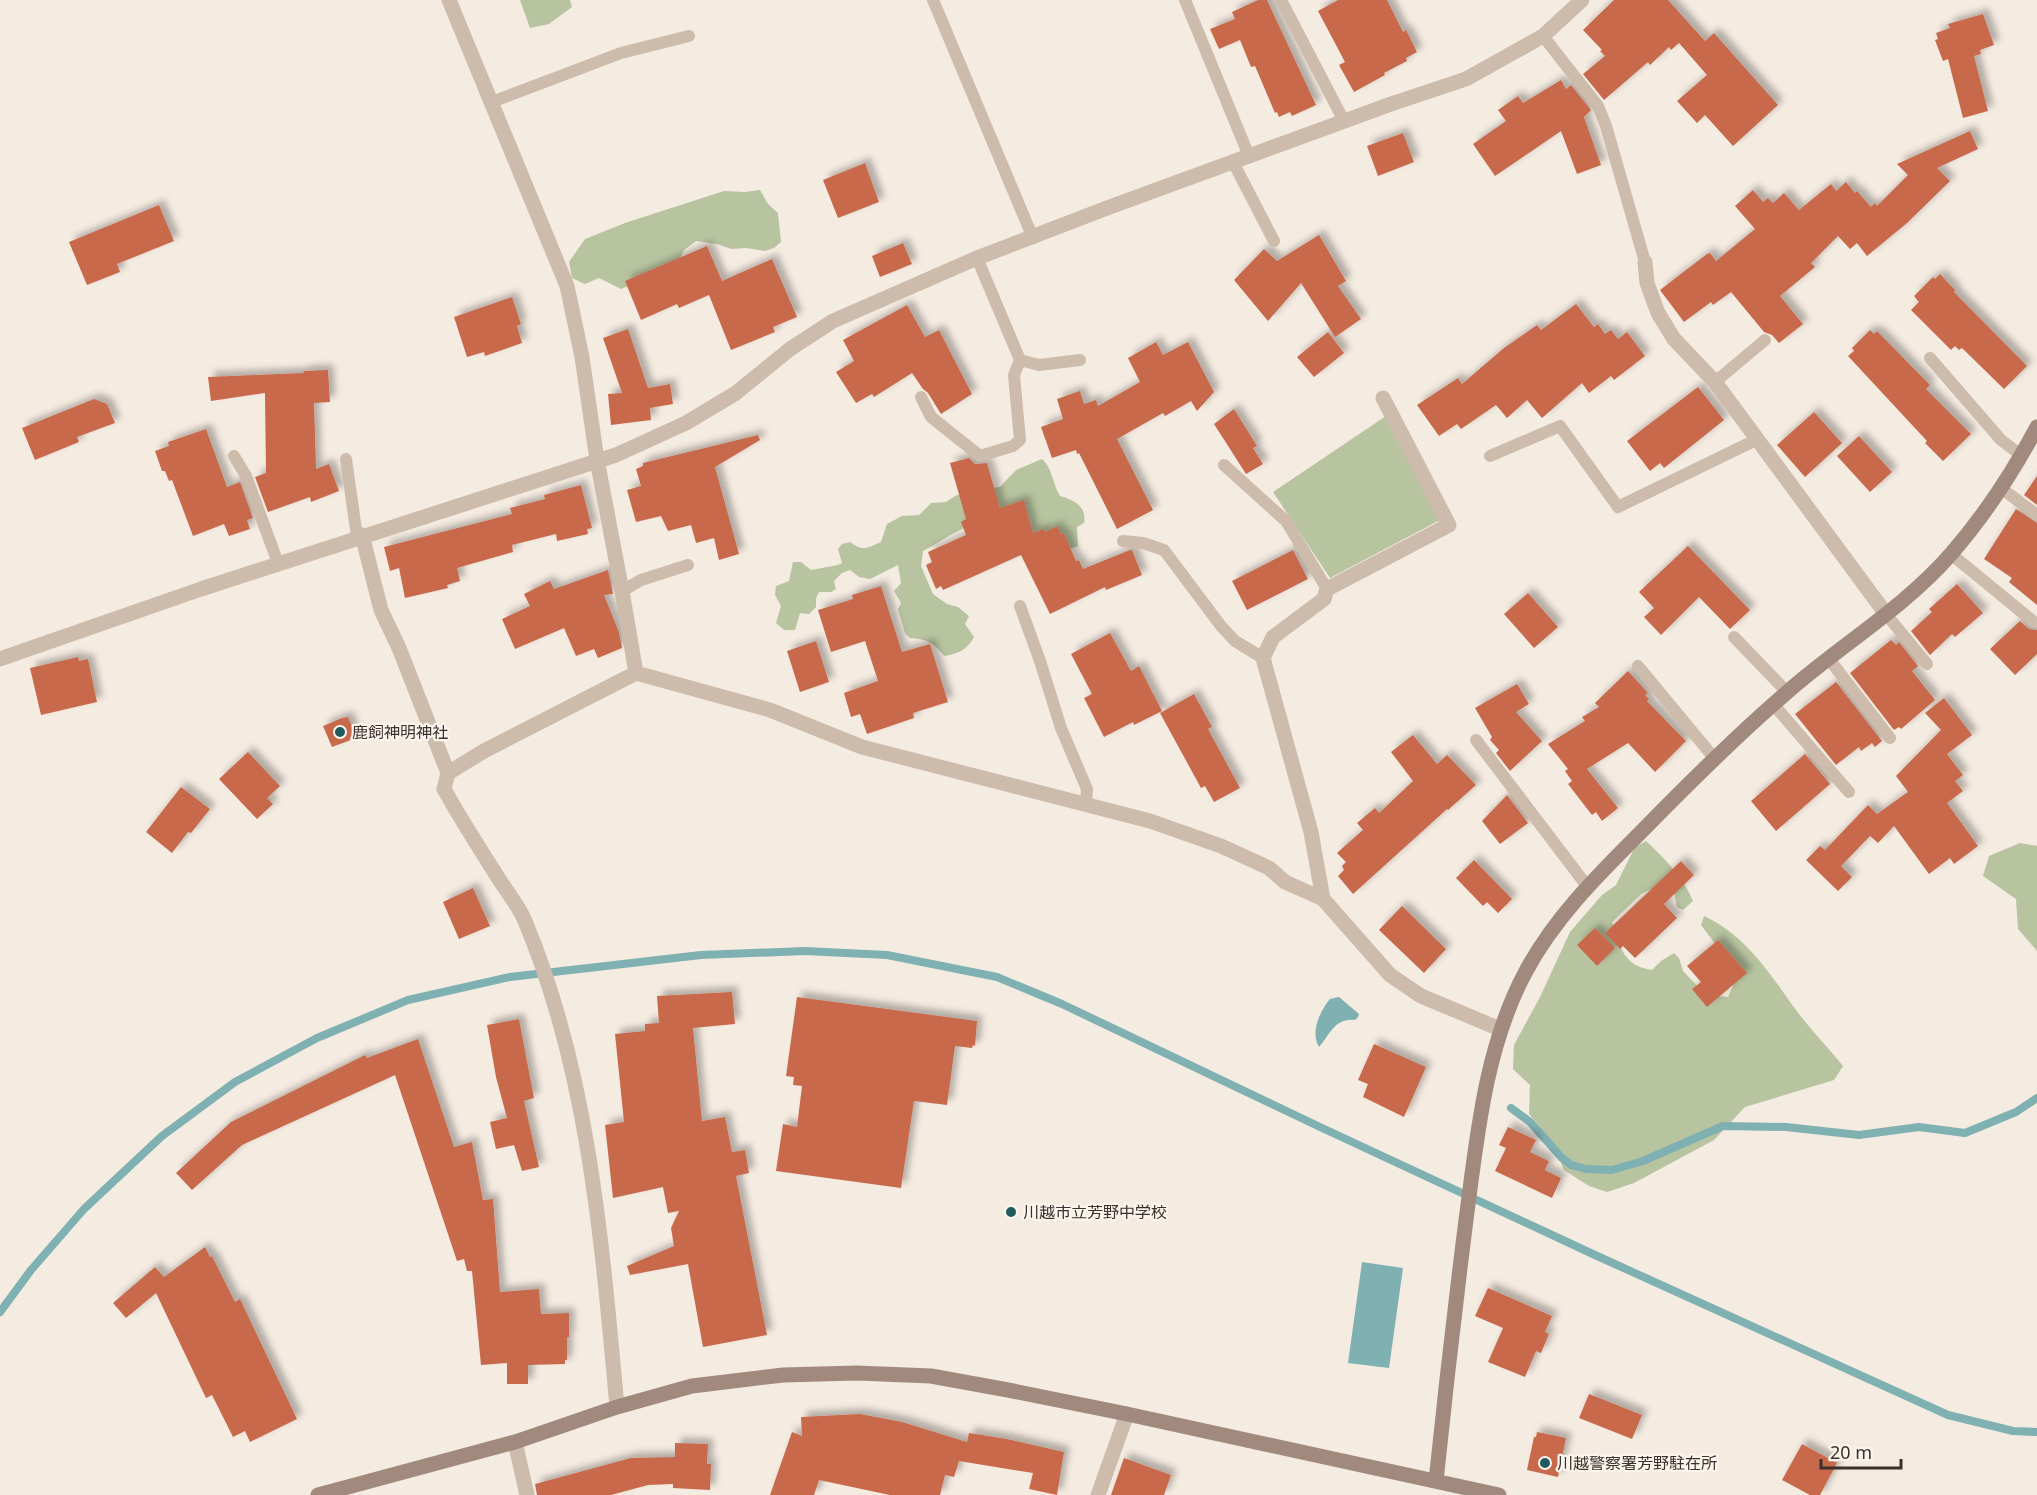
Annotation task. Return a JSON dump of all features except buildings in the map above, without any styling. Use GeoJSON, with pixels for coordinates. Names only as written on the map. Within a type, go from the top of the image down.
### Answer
{"type":"FeatureCollection","features":[{"type":"Feature","properties":{"kind":"street"},"geometry":{"type":"LineString","coordinates":[[449,0],[567,286],[582,357],[597,460],[636,673]]}},
{"type":"Feature","properties":{"kind":"street"},"geometry":{"type":"LineString","coordinates":[[0,658],[359,536],[616,455],[686,423],[736,393],[790,349],[833,321],[978,258],[1344,121],[1466,79],[1543,36],[1582,0]]}},
{"type":"Feature","properties":{"kind":"street"},"geometry":{"type":"LineString","coordinates":[[1645,262],[1647,283],[1658,313],[1674,339],[1715,382],[1886,614]]}},
{"type":"Feature","properties":{"kind":"street"},"geometry":{"type":"LineString","coordinates":[[1323,899],[1311,832],[1263,658],[1272,637],[1314,608],[1324,599],[1327,589],[1449,525],[1383,398]]}},
{"type":"Feature","properties":{"kind":"street"},"geometry":{"type":"LineString","coordinates":[[1436,1481],[1472,1172],[1489,1073],[1500,1029],[1531,962],[1549,932],[1587,886],[1715,759],[1773,704],[1886,614],[1951,554],[2001,488],[2036,433]]}},
{"type":"Feature","properties":{"kind":"street"},"geometry":{"type":"LineString","coordinates":[[359,536],[381,610],[399,648],[448,773],[444,789],[524,918],[550,985],[570,1057],[584,1131],[602,1254],[616,1407]]}},
{"type":"Feature","properties":{"kind":"street"},"geometry":{"type":"LineString","coordinates":[[448,773],[484,751],[636,673],[770,710],[862,747],[1150,821],[1221,846],[1269,868],[1285,882],[1323,899],[1390,975],[1421,996],[1500,1029]]}},
{"type":"Feature","properties":{"kind":"street"},"geometry":{"type":"LineString","coordinates":[[318,1495],[345,1492],[514,1442],[616,1407],[692,1386],[783,1375],[857,1373],[931,1376],[1126,1414],[1499,1495]]}},
{"type":"Feature","properties":{"kind":"street"},"geometry":{"type":"LineString","coordinates":[[1098,1495],[1126,1414]]}},
{"type":"Feature","properties":{"kind":"street"},"geometry":{"type":"LineString","coordinates":[[514,1442],[527,1495]]}},
{"type":"Feature","properties":{"kind":"lane"},"geometry":{"type":"LineString","coordinates":[[933,0],[1032,238]]}},
{"type":"Feature","properties":{"kind":"lane"},"geometry":{"type":"LineString","coordinates":[[1185,0],[1249,156]]}},
{"type":"Feature","properties":{"kind":"lane"},"geometry":{"type":"LineString","coordinates":[[1281,0],[1344,121]]}},
{"type":"Feature","properties":{"kind":"lane"},"geometry":{"type":"LineString","coordinates":[[492,102],[621,53],[689,36]]}},
{"type":"Feature","properties":{"kind":"lane"},"geometry":{"type":"LineString","coordinates":[[1543,36],[1598,106],[1606,126],[1645,262]]}},
{"type":"Feature","properties":{"kind":"lane"},"geometry":{"type":"LineString","coordinates":[[1233,162],[1274,241]]}},
{"type":"Feature","properties":{"kind":"lane"},"geometry":{"type":"LineString","coordinates":[[921,397],[931,417],[980,456],[1013,446],[1020,441],[1014,375],[1020,360],[978,258]]}},
{"type":"Feature","properties":{"kind":"lane"},"geometry":{"type":"LineString","coordinates":[[1715,382],[1765,340]]}},
{"type":"Feature","properties":{"kind":"lane"},"geometry":{"type":"LineString","coordinates":[[1930,358],[2001,440],[2021,454]]}},
{"type":"Feature","properties":{"kind":"lane"},"geometry":{"type":"LineString","coordinates":[[1020,360],[1039,365],[1080,360]]}},
{"type":"Feature","properties":{"kind":"lane"},"geometry":{"type":"LineString","coordinates":[[1490,456],[1560,426],[1618,507],[1758,439]]}},
{"type":"Feature","properties":{"kind":"lane"},"geometry":{"type":"LineString","coordinates":[[234,456],[246,476],[278,563]]}},
{"type":"Feature","properties":{"kind":"lane"},"geometry":{"type":"LineString","coordinates":[[346,459],[359,536]]}},
{"type":"Feature","properties":{"kind":"lane"},"geometry":{"type":"LineString","coordinates":[[1224,465],[1286,521],[1327,589]]}},
{"type":"Feature","properties":{"kind":"lane"},"geometry":{"type":"LineString","coordinates":[[2001,488],[2037,515]]}},
{"type":"Feature","properties":{"kind":"lane"},"geometry":{"type":"LineString","coordinates":[[1123,541],[1143,543],[1164,550],[1221,626],[1235,641],[1263,658]]}},
{"type":"Feature","properties":{"kind":"lane"},"geometry":{"type":"LineString","coordinates":[[1951,554],[2034,622]]}},
{"type":"Feature","properties":{"kind":"lane"},"geometry":{"type":"LineString","coordinates":[[622,591],[641,580],[688,565]]}},
{"type":"Feature","properties":{"kind":"lane"},"geometry":{"type":"LineString","coordinates":[[1020,606],[1061,728],[1087,789],[1086,804]]}},
{"type":"Feature","properties":{"kind":"lane"},"geometry":{"type":"LineString","coordinates":[[1886,614],[1927,664]]}},
{"type":"Feature","properties":{"kind":"lane"},"geometry":{"type":"LineString","coordinates":[[1734,637],[1787,692]]}},
{"type":"Feature","properties":{"kind":"lane"},"geometry":{"type":"LineString","coordinates":[[1829,659],[1890,738]]}},
{"type":"Feature","properties":{"kind":"lane"},"geometry":{"type":"LineString","coordinates":[[1638,666],[1715,759]]}},
{"type":"Feature","properties":{"kind":"lane"},"geometry":{"type":"LineString","coordinates":[[1773,704],[1849,792]]}},
{"type":"Feature","properties":{"kind":"lane"},"geometry":{"type":"LineString","coordinates":[[1476,740],[1587,886]]}},
{"type":"Feature","properties":{"kind":"green space"},"geometry":{"type":"Polygon","coordinates":[[[520,0],[570,0],[572,7],[549,24],[530,28],[520,0]]]}},
{"type":"Feature","properties":{"kind":"green space"},"geometry":{"type":"Polygon","coordinates":[[[760,190],[768,204],[778,213],[781,242],[774,248],[765,251],[746,248],[731,249],[696,241],[684,250],[676,267],[621,289],[599,278],[585,284],[572,278],[569,262],[585,239],[625,223],[724,191],[760,190]]]}},
{"type":"Feature","properties":{"kind":"green space"},"geometry":{"type":"Polygon","coordinates":[[[1386,416],[1440,520],[1330,578],[1273,492],[1386,416]]]}},
{"type":"Feature","properties":{"kind":"green space"},"geometry":{"type":"Polygon","coordinates":[[[1042,459],[1048,467],[1060,496],[1075,502],[1082,508],[1084,523],[1077,527],[1078,546],[1064,551],[972,525],[923,551],[921,566],[933,594],[947,604],[958,607],[969,616],[965,624],[974,637],[962,651],[944,656],[937,647],[929,642],[910,638],[905,633],[898,609],[901,603],[894,591],[901,583],[898,565],[870,579],[859,577],[850,570],[842,573],[834,581],[836,589],[831,592],[819,592],[816,607],[809,614],[800,613],[795,630],[784,630],[776,623],[781,606],[775,595],[776,586],[789,581],[793,562],[801,562],[811,570],[838,565],[842,563],[838,549],[842,544],[850,542],[862,548],[872,546],[881,542],[887,524],[902,516],[919,515],[931,503],[946,502],[968,491],[1000,487],[1016,470],[1042,459]]]}},
{"type":"Feature","properties":{"kind":"green space"},"geometry":{"type":"Polygon","coordinates":[[[1646,841],[1679,876],[1693,901],[1683,910],[1677,907],[1674,892],[1664,883],[1641,894],[1612,922],[1624,954],[1642,968],[1652,970],[1674,953],[1679,958],[1683,971],[1706,995],[1728,997],[1738,974],[1701,925],[1704,916],[1743,943],[1843,1066],[1834,1080],[1745,1107],[1714,1140],[1634,1183],[1607,1192],[1589,1186],[1564,1170],[1553,1143],[1529,1114],[1530,1085],[1513,1069],[1514,1045],[1540,997],[1570,932],[1602,895],[1616,885],[1635,847],[1646,841]]]}},
{"type":"Feature","properties":{"kind":"green space"},"geometry":{"type":"Polygon","coordinates":[[[2020,843],[2037,846],[2037,951],[2018,929],[2016,899],[1983,876],[1989,856],[2020,843]]]}},
{"type":"Feature","properties":{"kind":"water"},"geometry":{"type":"Polygon","coordinates":[[[1339,997],[1359,1014],[1358,1017],[1355,1020],[1337,1024],[1319,1047],[1316,1041],[1316,1028],[1320,1016],[1330,999],[1339,997]]]}},
{"type":"Feature","properties":{"kind":"water"},"geometry":{"type":"Polygon","coordinates":[[[1362,1262],[1403,1268],[1389,1368],[1348,1363],[1362,1262]]]}},
{"type":"Feature","properties":{"kind":"waterway"},"geometry":{"type":"LineString","coordinates":[[0,1312],[31,1270],[84,1209],[162,1136],[235,1082],[317,1038],[408,1000],[510,977],[701,955],[805,951],[887,955],[997,977],[1062,1004],[1595,1255],[1948,1415],[2013,1431],[2037,1432]]}},
{"type":"Feature","properties":{"kind":"waterway"},"geometry":{"type":"LineString","coordinates":[[1511,1108],[1530,1122],[1571,1165],[1586,1169],[1612,1170],[1643,1161],[1723,1126],[1786,1127],[1859,1135],[1919,1127],[1965,1133],[2016,1112],[2037,1098]]}},
{"type":"Feature","properties":{"kind":"place","name":"鹿飼神明神社"},"geometry":{"type":"Point","coordinates":[340,732]}},
{"type":"Feature","properties":{"kind":"place","name":"川越市立芳野中学校"},"geometry":{"type":"Point","coordinates":[1011,1212]}},
{"type":"Feature","properties":{"kind":"place","name":"川越警察署芳野駐在所"},"geometry":{"type":"Point","coordinates":[1545,1463]}}]}
